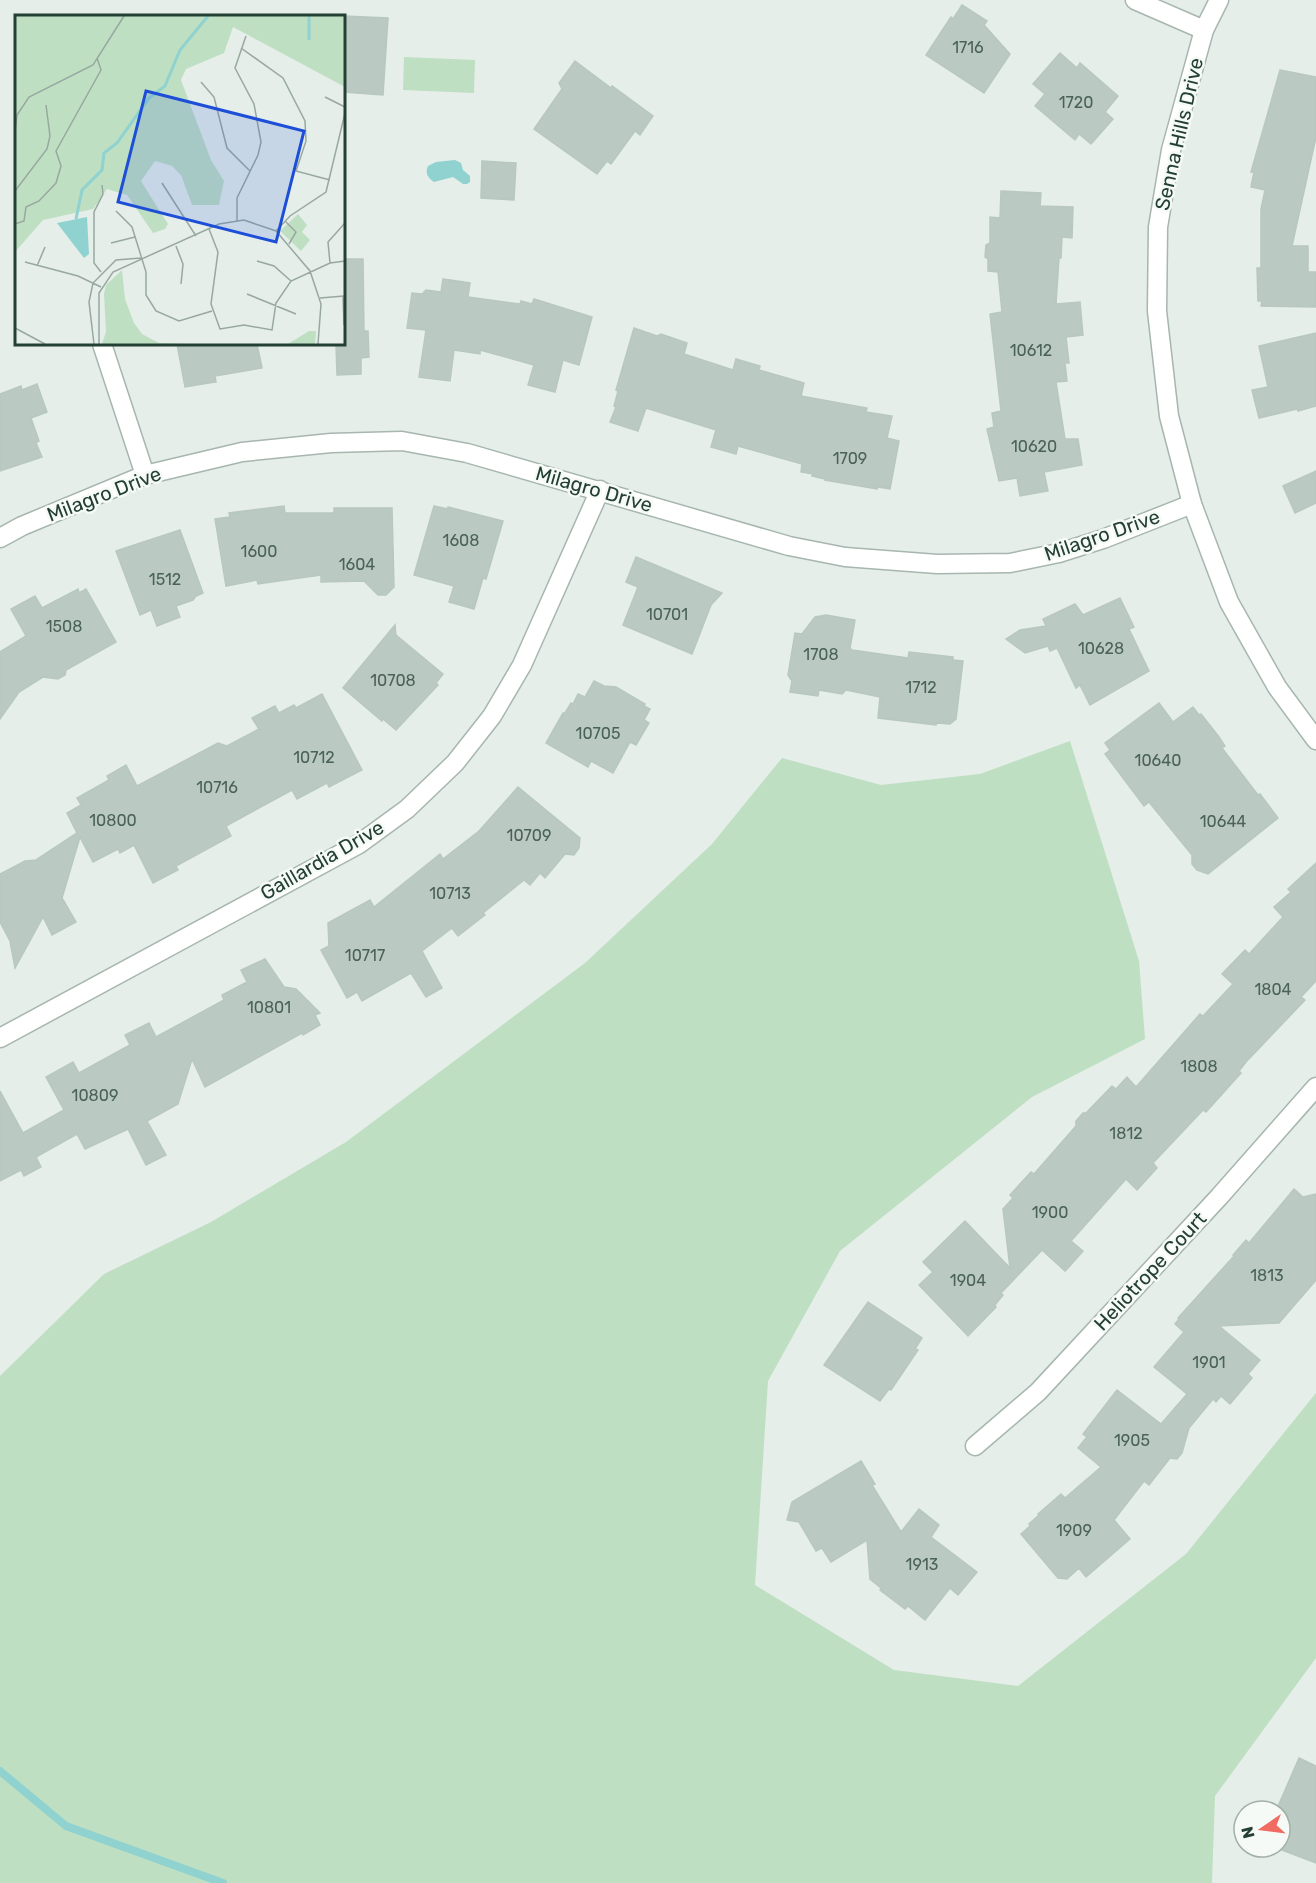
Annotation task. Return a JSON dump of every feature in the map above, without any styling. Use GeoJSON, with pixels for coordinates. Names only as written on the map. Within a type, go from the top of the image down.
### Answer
{"type":"FeatureCollection","features":[{"type":"Feature","properties":{"kind":"street"},"geometry":{"type":"LineString","coordinates":[[1135,0],[1203,30]]}},
{"type":"Feature","properties":{"kind":"street","name":"Senna Hills Drive"},"geometry":{"type":"LineString","coordinates":[[1219,0],[1203,30],[1171,150],[1158,227],[1156,311],[1169,416],[1192,504],[1228,602],[1277,687],[1316,740]]}},
{"type":"Feature","properties":{"kind":"street"},"geometry":{"type":"LineString","coordinates":[[102,345],[145,475]]}},
{"type":"Feature","properties":{"kind":"street","name":"Milagro Drive"},"geometry":{"type":"LineString","coordinates":[[0,538],[22,526],[145,475],[242,452],[331,443],[402,441],[467,453],[789,546],[845,557],[937,564],[1010,562],[1059,553],[1103,539],[1192,504]]}},
{"type":"Feature","properties":{"kind":"street","name":"Gaillardia Drive"},"geometry":{"type":"LineString","coordinates":[[0,1038],[359,844],[406,809],[455,763],[492,716],[522,665],[600,490]]}},
{"type":"Feature","properties":{"kind":"street","name":"Heliotrope Court"},"geometry":{"type":"LineString","coordinates":[[975,1446],[1038,1392],[1211,1205],[1316,1087]]}},
{"type":"Feature","properties":{"kind":"green space"},"geometry":{"type":"Polygon","coordinates":[[[404,57],[475,60],[474,93],[403,90],[404,57]]]}},
{"type":"Feature","properties":{"kind":"green space"},"geometry":{"type":"Polygon","coordinates":[[[1070,741],[1139,961],[1145,1039],[1032,1097],[840,1251],[768,1381],[755,1585],[894,1670],[1018,1686],[1186,1554],[1316,1393],[1316,1658],[1215,1796],[1212,1883],[0,1883],[0,1376],[104,1274],[211,1222],[346,1142],[585,963],[712,844],[782,758],[881,785],[980,774],[1070,741]]]}},
{"type":"Feature","properties":{"kind":"water"},"geometry":{"type":"Polygon","coordinates":[[[455,160],[461,163],[463,170],[470,176],[470,182],[467,184],[453,177],[434,182],[428,177],[428,166],[436,162],[455,160]]]}},
{"type":"Feature","properties":{"kind":"building"},"geometry":{"type":"Polygon","coordinates":[[[962,5],[987,21],[984,25],[1010,54],[984,93],[926,55],[951,17],[953,19],[962,5]]]}},
{"type":"Feature","properties":{"kind":"building"},"geometry":{"type":"Polygon","coordinates":[[[345,16],[388,18],[383,95],[345,92],[345,16]]]}},
{"type":"Feature","properties":{"kind":"building"},"geometry":{"type":"Polygon","coordinates":[[[1060,53],[1077,68],[1080,63],[1118,96],[1105,112],[1113,119],[1091,144],[1079,134],[1075,140],[1035,106],[1045,94],[1033,84],[1060,53]]]}},
{"type":"Feature","properties":{"kind":"building"},"geometry":{"type":"Polygon","coordinates":[[[575,61],[653,116],[640,135],[635,131],[611,164],[607,161],[597,174],[534,129],[562,89],[559,83],[575,61]]]}},
{"type":"Feature","properties":{"kind":"building"},"geometry":{"type":"Polygon","coordinates":[[[1280,70],[1316,77],[1316,137],[1292,246],[1308,246],[1308,272],[1316,272],[1316,307],[1261,306],[1262,301],[1258,301],[1257,268],[1261,268],[1261,209],[1265,190],[1251,187],[1254,172],[1251,172],[1280,70]]]}},
{"type":"Feature","properties":{"kind":"building"},"geometry":{"type":"Polygon","coordinates":[[[482,161],[516,163],[514,200],[481,198],[482,161]]]}},
{"type":"Feature","properties":{"kind":"building"},"geometry":{"type":"Polygon","coordinates":[[[1001,191],[1041,193],[1040,206],[1073,207],[1072,238],[1062,237],[1056,304],[1080,302],[1083,335],[1066,337],[1069,363],[1065,363],[1067,381],[1056,382],[1065,439],[1078,439],[1082,465],[1044,472],[1048,491],[1020,496],[1017,478],[999,481],[987,429],[994,427],[992,413],[1001,411],[990,314],[1002,312],[998,272],[988,271],[988,259],[985,257],[986,245],[990,243],[990,217],[1000,218],[1001,191]]]}},
{"type":"Feature","properties":{"kind":"building"},"geometry":{"type":"Polygon","coordinates":[[[345,259],[363,259],[364,331],[368,331],[369,357],[361,358],[361,374],[337,375],[336,345],[345,345],[345,259]]]}},
{"type":"Feature","properties":{"kind":"building"},"geometry":{"type":"Polygon","coordinates":[[[443,279],[470,283],[468,297],[520,304],[521,301],[532,304],[534,299],[592,317],[579,365],[563,360],[555,392],[528,385],[534,365],[480,350],[480,354],[454,350],[450,381],[419,377],[426,330],[407,328],[412,293],[422,294],[426,290],[441,292],[443,279]]]}},
{"type":"Feature","properties":{"kind":"building"},"geometry":{"type":"Polygon","coordinates":[[[634,328],[687,343],[684,354],[733,370],[736,359],[760,366],[759,370],[804,383],[801,396],[867,408],[866,412],[892,416],[887,438],[899,441],[890,489],[825,480],[812,476],[813,474],[801,472],[802,464],[738,446],[736,454],[711,447],[716,430],[646,408],[638,431],[610,422],[616,407],[614,406],[618,391],[616,390],[634,328]]]}},
{"type":"Feature","properties":{"kind":"building"},"geometry":{"type":"Polygon","coordinates":[[[1316,333],[1316,406],[1259,418],[1252,390],[1268,387],[1259,346],[1316,333]]]}},
{"type":"Feature","properties":{"kind":"building"},"geometry":{"type":"Polygon","coordinates":[[[177,345],[257,345],[262,368],[215,376],[216,382],[185,387],[177,345]]]}},
{"type":"Feature","properties":{"kind":"building"},"geometry":{"type":"Polygon","coordinates":[[[37,384],[47,412],[31,418],[39,441],[36,443],[42,457],[0,471],[0,394],[21,386],[22,390],[37,384]]]}},
{"type":"Feature","properties":{"kind":"building"},"geometry":{"type":"Polygon","coordinates":[[[1316,471],[1316,503],[1295,513],[1283,486],[1316,471]]]}},
{"type":"Feature","properties":{"kind":"building"},"geometry":{"type":"Polygon","coordinates":[[[284,506],[285,513],[334,513],[334,508],[392,508],[394,587],[386,595],[378,595],[364,581],[321,582],[321,575],[258,584],[257,580],[226,586],[215,519],[230,517],[229,513],[284,506]]]}},
{"type":"Feature","properties":{"kind":"building"},"geometry":{"type":"Polygon","coordinates":[[[434,506],[448,509],[448,507],[503,521],[486,579],[483,578],[474,609],[449,602],[454,586],[414,575],[434,506]]]}},
{"type":"Feature","properties":{"kind":"building"},"geometry":{"type":"Polygon","coordinates":[[[180,530],[203,593],[193,600],[176,606],[180,617],[157,626],[151,610],[140,615],[116,551],[180,530]]]}},
{"type":"Feature","properties":{"kind":"building"},"geometry":{"type":"Polygon","coordinates":[[[636,557],[722,593],[711,605],[692,654],[623,625],[638,587],[626,582],[636,557]]]}},
{"type":"Feature","properties":{"kind":"building"},"geometry":{"type":"Polygon","coordinates":[[[78,589],[79,593],[86,589],[116,642],[66,670],[65,675],[58,679],[43,677],[19,692],[0,719],[0,652],[26,636],[11,609],[35,596],[42,608],[78,589]]]}},
{"type":"Feature","properties":{"kind":"building"},"geometry":{"type":"Polygon","coordinates":[[[1120,598],[1134,627],[1129,629],[1149,671],[1090,705],[1080,685],[1076,688],[1057,648],[1050,651],[1048,646],[1025,653],[1006,639],[1020,630],[1046,626],[1043,619],[1075,604],[1083,615],[1120,598]]]}},
{"type":"Feature","properties":{"kind":"building"},"geometry":{"type":"Polygon","coordinates":[[[826,615],[855,620],[850,648],[852,650],[908,658],[909,652],[953,657],[953,660],[963,661],[956,719],[950,724],[937,723],[936,725],[878,718],[880,697],[846,690],[842,694],[819,690],[818,696],[790,692],[792,681],[788,675],[795,633],[802,634],[815,617],[826,615]]]}},
{"type":"Feature","properties":{"kind":"building"},"geometry":{"type":"Polygon","coordinates":[[[395,625],[396,637],[396,635],[443,674],[436,683],[438,685],[396,730],[343,688],[395,625]]]}},
{"type":"Feature","properties":{"kind":"building"},"geometry":{"type":"Polygon","coordinates":[[[594,681],[604,686],[616,687],[650,709],[644,720],[649,723],[636,745],[630,742],[613,773],[591,761],[588,767],[546,743],[563,713],[571,703],[573,704],[578,694],[585,697],[594,681]]]}},
{"type":"Feature","properties":{"kind":"building"},"geometry":{"type":"Polygon","coordinates":[[[322,694],[362,770],[329,787],[327,783],[297,799],[292,790],[226,826],[231,836],[176,866],[178,870],[153,883],[134,845],[120,853],[118,849],[93,862],[80,837],[62,898],[76,922],[52,935],[43,917],[15,968],[10,941],[0,922],[0,874],[25,861],[36,860],[77,833],[67,813],[81,805],[77,798],[109,780],[107,776],[126,765],[137,786],[218,743],[227,746],[259,729],[252,718],[275,706],[279,713],[294,705],[296,708],[322,694]]]}},
{"type":"Feature","properties":{"kind":"building"},"geometry":{"type":"Polygon","coordinates":[[[1159,703],[1173,722],[1193,707],[1199,715],[1201,714],[1225,746],[1222,748],[1278,818],[1208,874],[1197,870],[1192,864],[1192,855],[1149,802],[1144,806],[1105,754],[1110,750],[1105,743],[1159,703]]]}},
{"type":"Feature","properties":{"kind":"building"},"geometry":{"type":"Polygon","coordinates":[[[518,787],[580,838],[579,848],[574,855],[565,854],[545,878],[540,873],[530,885],[524,880],[458,936],[452,928],[422,951],[442,988],[426,997],[411,973],[362,1001],[357,992],[347,998],[321,950],[329,946],[328,923],[370,900],[374,907],[440,854],[443,859],[479,831],[518,787]]]}},
{"type":"Feature","properties":{"kind":"building"},"geometry":{"type":"Polygon","coordinates":[[[1316,863],[1316,981],[1301,997],[1305,1000],[1246,1062],[1239,1071],[1241,1073],[1206,1112],[1203,1110],[1153,1163],[1157,1168],[1137,1190],[1126,1179],[1071,1241],[1083,1251],[1065,1271],[1042,1250],[1001,1293],[1003,1295],[995,1305],[996,1307],[968,1336],[919,1285],[933,1272],[923,1262],[965,1221],[1010,1268],[1003,1209],[1013,1198],[1010,1195],[1031,1172],[1034,1174],[1076,1126],[1076,1121],[1083,1113],[1086,1113],[1112,1086],[1116,1089],[1127,1077],[1136,1087],[1200,1014],[1203,1016],[1233,984],[1222,974],[1245,950],[1249,954],[1283,917],[1274,907],[1291,892],[1288,889],[1316,863]]]}},
{"type":"Feature","properties":{"kind":"building"},"geometry":{"type":"Polygon","coordinates":[[[265,959],[284,987],[296,989],[320,1013],[315,1015],[320,1025],[205,1087],[192,1059],[178,1104],[147,1121],[166,1155],[146,1165],[128,1129],[85,1149],[77,1134],[36,1157],[41,1167],[24,1176],[21,1170],[0,1181],[0,1091],[23,1133],[64,1110],[46,1077],[73,1062],[79,1073],[130,1045],[125,1035],[149,1023],[156,1037],[224,1000],[222,995],[247,982],[241,970],[265,959]]]}},
{"type":"Feature","properties":{"kind":"building"},"geometry":{"type":"Polygon","coordinates":[[[1294,1189],[1303,1197],[1316,1194],[1316,1280],[1279,1323],[1219,1326],[1260,1360],[1248,1374],[1252,1378],[1230,1404],[1221,1396],[1216,1402],[1213,1399],[1189,1428],[1182,1453],[1177,1459],[1170,1458],[1149,1485],[1144,1481],[1114,1520],[1130,1539],[1086,1577],[1079,1568],[1067,1579],[1058,1578],[1021,1534],[1038,1514],[1061,1494],[1065,1498],[1101,1467],[1078,1448],[1087,1437],[1083,1434],[1117,1390],[1161,1424],[1187,1394],[1154,1367],[1184,1332],[1175,1324],[1178,1318],[1246,1240],[1249,1243],[1294,1189]]]}},
{"type":"Feature","properties":{"kind":"building"},"geometry":{"type":"Polygon","coordinates":[[[868,1302],[922,1338],[915,1349],[918,1350],[891,1390],[889,1389],[880,1401],[824,1365],[868,1302]]]}},
{"type":"Feature","properties":{"kind":"building"},"geometry":{"type":"Polygon","coordinates":[[[861,1461],[875,1484],[872,1485],[901,1532],[919,1509],[939,1525],[931,1537],[977,1572],[958,1595],[950,1588],[925,1620],[908,1606],[905,1609],[880,1590],[881,1588],[870,1579],[867,1540],[831,1562],[822,1548],[816,1551],[799,1522],[787,1520],[792,1502],[861,1461]]]}},
{"type":"Feature","properties":{"kind":"building"},"geometry":{"type":"Polygon","coordinates":[[[1299,1758],[1316,1766],[1316,1863],[1292,1854],[1292,1799],[1281,1799],[1299,1758]]]}},
{"type":"Feature","properties":{"kind":"waterway"},"geometry":{"type":"LineString","coordinates":[[0,1771],[66,1826],[223,1883]]}}]}
